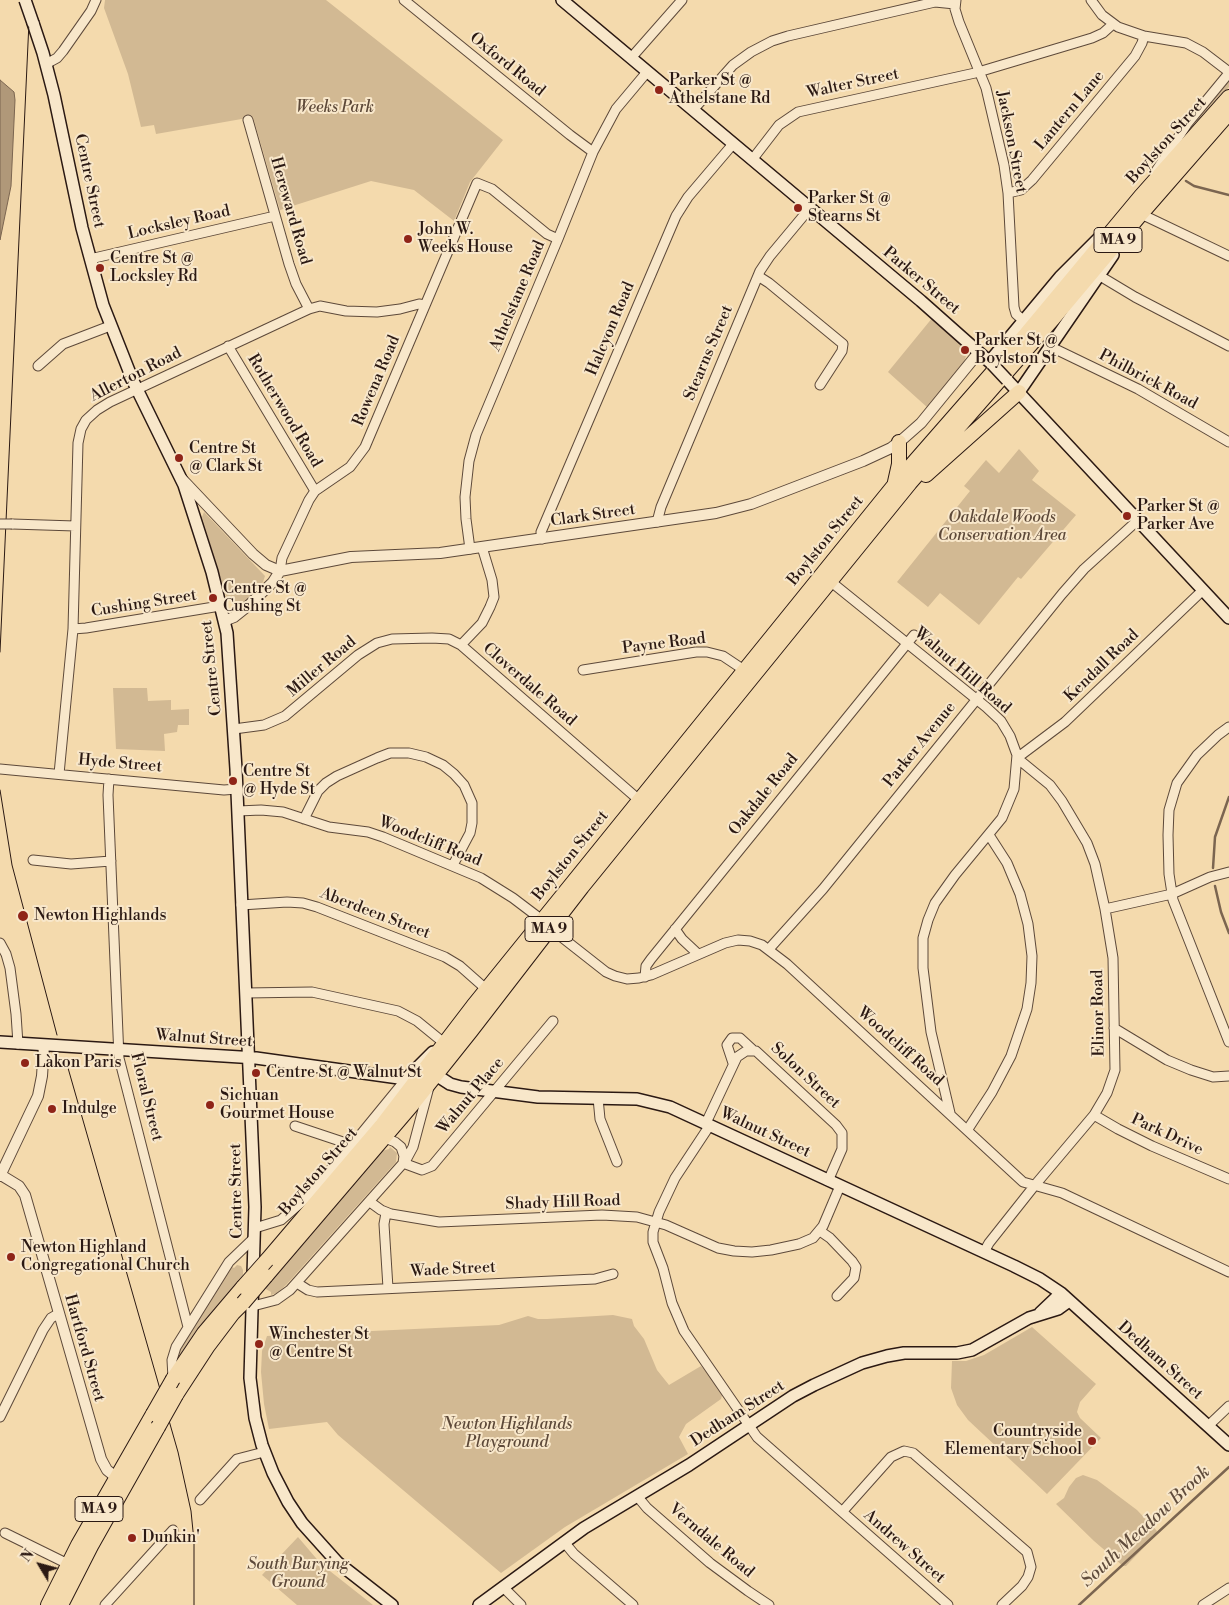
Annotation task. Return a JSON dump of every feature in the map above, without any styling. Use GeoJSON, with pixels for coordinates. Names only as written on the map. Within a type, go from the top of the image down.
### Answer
{"type":"FeatureCollection","features":[{"type":"Feature","properties":{"kind":"highway","name":"Boylston Street"},"geometry":{"type":"LineString","coordinates":[[48,1605],[68,1564],[117,1478],[155,1420],[176,1395],[208,1346],[233,1313],[248,1304],[266,1276],[385,1138],[433,1079],[639,800],[894,485],[1137,206],[1229,97]]}},
{"type":"Feature","properties":{"kind":"highway","name":"Boylston Street"},"geometry":{"type":"LineString","coordinates":[[62,1605],[155,1420],[173,1379],[204,1333],[374,1136],[486,989],[546,924],[892,505],[1058,313],[1137,206],[1229,113]]}},
{"type":"Feature","properties":{"kind":"highway"},"geometry":{"type":"LineString","coordinates":[[892,505],[1019,392]]}},
{"type":"Feature","properties":{"kind":"highway"},"geometry":{"type":"LineString","coordinates":[[894,485],[899,464],[899,442]]}},
{"type":"Feature","properties":{"kind":"main road","name":"Centre Street"},"geometry":{"type":"LineString","coordinates":[[25,0],[46,64],[90,259],[110,326],[136,389],[182,479],[212,572],[229,647],[249,1058],[254,1233],[248,1304],[251,1393],[255,1418],[264,1452],[283,1493],[295,1513],[315,1539],[341,1565],[392,1605]]}},
{"type":"Feature","properties":{"kind":"main road","name":"Parker Street"},"geometry":{"type":"LineString","coordinates":[[562,0],[991,362],[1229,618]]}},
{"type":"Feature","properties":{"kind":"main road","name":"Boylston Street"},"geometry":{"type":"LineString","coordinates":[[1019,392],[1100,276],[1137,206]]}},
{"type":"Feature","properties":{"kind":"main road","name":"Boylston Street"},"geometry":{"type":"LineString","coordinates":[[991,362],[1060,277],[1137,206]]}},
{"type":"Feature","properties":{"kind":"main road","name":"Walnut Street"},"geometry":{"type":"LineString","coordinates":[[0,1042],[249,1058],[406,1079]]}},
{"type":"Feature","properties":{"kind":"main road"},"geometry":{"type":"LineString","coordinates":[[406,1079],[419,1064],[444,1043]]}},
{"type":"Feature","properties":{"kind":"main road","name":"Walnut Street"},"geometry":{"type":"LineString","coordinates":[[433,1079],[455,1086],[538,1097],[637,1099],[678,1110],[1031,1274],[1065,1297]]}},
{"type":"Feature","properties":{"kind":"main road","name":"Dedham Street"},"geometry":{"type":"LineString","coordinates":[[479,1605],[564,1542],[803,1391],[862,1364],[896,1354],[957,1353],[972,1350],[1040,1313],[1065,1297],[1229,1446]]}},
{"type":"Feature","properties":{"kind":"street"},"geometry":{"type":"LineString","coordinates":[[46,64],[56,59],[63,51],[91,11],[96,0]]}},
{"type":"Feature","properties":{"kind":"street","name":"Oxford Road"},"geometry":{"type":"LineString","coordinates":[[404,0],[593,152]]}},
{"type":"Feature","properties":{"kind":"street"},"geometry":{"type":"LineString","coordinates":[[631,58],[682,0]]}},
{"type":"Feature","properties":{"kind":"street"},"geometry":{"type":"LineString","coordinates":[[1091,0],[1102,16],[1113,24],[1144,36],[1174,40],[1192,46],[1229,73],[1187,124],[1137,206],[1229,256]]}},
{"type":"Feature","properties":{"kind":"street"},"geometry":{"type":"LineString","coordinates":[[693,110],[733,65],[751,52],[772,41],[936,1],[955,2]]}},
{"type":"Feature","properties":{"kind":"street","name":"Jackson Street"},"geometry":{"type":"LineString","coordinates":[[955,2],[959,22],[980,71],[1006,174],[1014,307],[1016,314],[1024,321]]}},
{"type":"Feature","properties":{"kind":"street","name":"Walter Street"},"geometry":{"type":"LineString","coordinates":[[752,160],[780,125],[798,112],[980,71],[1092,38],[1103,33],[1113,24]]}},
{"type":"Feature","properties":{"kind":"street","name":"Lantern Lane"},"geometry":{"type":"LineString","coordinates":[[1008,193],[1021,190],[1032,180],[1135,56],[1144,36]]}},
{"type":"Feature","properties":{"kind":"street","name":"Athelstane Road"},"geometry":{"type":"LineString","coordinates":[[470,549],[465,505],[468,471],[473,444],[479,427],[593,152],[616,109],[647,72]]}},
{"type":"Feature","properties":{"kind":"street","name":"Hereward Road"},"geometry":{"type":"LineString","coordinates":[[248,120],[294,278],[309,309]]}},
{"type":"Feature","properties":{"kind":"street","name":"Halcyon Road"},"geometry":{"type":"LineString","coordinates":[[542,539],[541,532],[676,216],[688,197],[732,144]]}},
{"type":"Feature","properties":{"kind":"street","name":"Rowena Road"},"geometry":{"type":"LineString","coordinates":[[280,571],[282,558],[315,491],[345,471],[362,452],[477,183],[492,189],[547,234],[558,239]]}},
{"type":"Feature","properties":{"kind":"street","name":"Stearns Street"},"geometry":{"type":"LineString","coordinates":[[658,522],[661,507],[758,276],[770,256],[810,208]]}},
{"type":"Feature","properties":{"kind":"street","name":"Locksley Road"},"geometry":{"type":"LineString","coordinates":[[90,259],[275,216]]}},
{"type":"Feature","properties":{"kind":"street"},"geometry":{"type":"LineString","coordinates":[[758,276],[843,344],[844,349],[820,385]]}},
{"type":"Feature","properties":{"kind":"street"},"geometry":{"type":"LineString","coordinates":[[1100,276],[1135,297],[1229,346]]}},
{"type":"Feature","properties":{"kind":"street","name":"Allerton Road"},"geometry":{"type":"LineString","coordinates":[[59,774],[72,629],[78,448],[81,429],[89,417],[97,410],[136,389],[309,309],[320,306],[346,311],[376,312],[419,304],[425,305]]}},
{"type":"Feature","properties":{"kind":"street"},"geometry":{"type":"LineString","coordinates":[[38,366],[63,344],[110,326]]}},
{"type":"Feature","properties":{"kind":"street","name":"Rotherwood Road"},"geometry":{"type":"LineString","coordinates":[[228,346],[315,491]]}},
{"type":"Feature","properties":{"kind":"street","name":"Philbrick Road"},"geometry":{"type":"LineString","coordinates":[[1051,347],[1138,389],[1229,442]]}},
{"type":"Feature","properties":{"kind":"street"},"geometry":{"type":"LineString","coordinates":[[899,442],[921,423],[979,352]]}},
{"type":"Feature","properties":{"kind":"street","name":"Clark Street"},"geometry":{"type":"LineString","coordinates":[[280,571],[351,557],[425,555],[716,513],[747,505],[863,461],[899,442]]}},
{"type":"Feature","properties":{"kind":"street"},"geometry":{"type":"LineString","coordinates":[[182,479],[253,554],[266,565],[280,571],[273,582],[249,605],[234,617],[224,621]]}},
{"type":"Feature","properties":{"kind":"street","name":"Parker Avenue"},"geometry":{"type":"LineString","coordinates":[[769,949],[823,889],[1062,594],[1084,569],[1138,520]]}},
{"type":"Feature","properties":{"kind":"street"},"geometry":{"type":"LineString","coordinates":[[0,524],[75,526]]}},
{"type":"Feature","properties":{"kind":"street","name":"Cloverdale Road"},"geometry":{"type":"LineString","coordinates":[[482,547],[492,580],[494,597],[482,622],[461,645],[639,800]]}},
{"type":"Feature","properties":{"kind":"street","name":"Walnut Hill Road"},"geometry":{"type":"LineString","coordinates":[[830,581],[977,699],[1001,721],[1010,736],[1017,758],[1014,789],[1009,806],[1002,818],[935,903],[923,938],[923,968],[930,1032],[950,1113]]}},
{"type":"Feature","properties":{"kind":"street","name":"Kendall Road"},"geometry":{"type":"LineString","coordinates":[[1017,758],[1065,722],[1203,590]]}},
{"type":"Feature","properties":{"kind":"street","name":"Cushing Street"},"geometry":{"type":"LineString","coordinates":[[72,629],[220,606]]}},
{"type":"Feature","properties":{"kind":"street","name":"Oakdale Road"},"geometry":{"type":"LineString","coordinates":[[645,977],[648,963],[914,635]]}},
{"type":"Feature","properties":{"kind":"street","name":"Miller Road"},"geometry":{"type":"LineString","coordinates":[[234,729],[264,726],[285,716],[358,655],[377,643],[392,640],[432,638],[448,639],[461,645]]}},
{"type":"Feature","properties":{"kind":"street","name":"Payne Road"},"geometry":{"type":"LineString","coordinates":[[583,670],[696,652],[708,652],[723,656],[744,670]]}},
{"type":"Feature","properties":{"kind":"street"},"geometry":{"type":"LineString","coordinates":[[1229,727],[1218,734],[1197,755],[1177,783],[1170,810],[1168,835],[1169,874],[1172,894],[1229,1042]]}},
{"type":"Feature","properties":{"kind":"street"},"geometry":{"type":"LineString","coordinates":[[304,819],[318,791],[337,776],[390,753],[409,753],[426,757],[443,765],[454,774],[464,785],[472,803],[470,833],[453,865]]}},
{"type":"Feature","properties":{"kind":"street","name":"Elinor Road"},"geometry":{"type":"LineString","coordinates":[[984,1252],[1034,1185],[1094,1115],[1108,1093],[1115,1070],[1113,958],[1105,908],[1095,864],[1087,843],[1062,801],[1050,785],[1017,758]]}},
{"type":"Feature","properties":{"kind":"street","name":"Hyde Street"},"geometry":{"type":"LineString","coordinates":[[2,769],[224,790],[237,789]]}},
{"type":"Feature","properties":{"kind":"street","name":"Floral Street"},"geometry":{"type":"LineString","coordinates":[[109,779],[108,796],[118,1050],[188,1327]]}},
{"type":"Feature","properties":{"kind":"street","name":"Woodcliff Road"},"geometry":{"type":"LineString","coordinates":[[238,811],[276,811],[329,827],[376,834],[453,865],[481,878],[506,893],[610,974],[627,979],[645,977],[725,943],[738,940],[762,945],[788,964],[1023,1182],[1062,1193],[1229,1272]]}},
{"type":"Feature","properties":{"kind":"street"},"geometry":{"type":"LineString","coordinates":[[968,1129],[992,1092],[1011,1056],[1022,1029],[1030,983],[1032,956],[1028,924],[1020,894],[1007,863],[988,835]]}},
{"type":"Feature","properties":{"kind":"street"},"geometry":{"type":"LineString","coordinates":[[33,860],[71,864],[111,861]]}},
{"type":"Feature","properties":{"kind":"street"},"geometry":{"type":"LineString","coordinates":[[1105,908],[1172,894],[1210,877],[1229,872]]}},
{"type":"Feature","properties":{"kind":"street","name":"Aberdeen Street"},"geometry":{"type":"LineString","coordinates":[[242,904],[287,902],[303,903],[317,907],[445,957],[460,966],[486,989]]}},
{"type":"Feature","properties":{"kind":"street"},"geometry":{"type":"LineString","coordinates":[[675,929],[682,939],[698,954]]}},
{"type":"Feature","properties":{"kind":"street"},"geometry":{"type":"LineString","coordinates":[[0,943],[10,968],[18,1044]]}},
{"type":"Feature","properties":{"kind":"street"},"geometry":{"type":"LineString","coordinates":[[246,993],[312,992],[393,1010],[412,1018],[444,1043]]}},
{"type":"Feature","properties":{"kind":"street","name":"Walnut Place"},"geometry":{"type":"LineString","coordinates":[[403,1163],[420,1170],[426,1170],[432,1166],[553,1021]]}},
{"type":"Feature","properties":{"kind":"street"},"geometry":{"type":"LineString","coordinates":[[1114,1028],[1167,1060],[1214,1077],[1229,1076]]}},
{"type":"Feature","properties":{"kind":"street"},"geometry":{"type":"LineString","coordinates":[[655,1221],[679,1170],[708,1124],[733,1063],[728,1045],[732,1038],[740,1038],[753,1050]]}},
{"type":"Feature","properties":{"kind":"street"},"geometry":{"type":"LineString","coordinates":[[0,1176],[38,1096],[42,1076],[44,1046]]}},
{"type":"Feature","properties":{"kind":"street","name":"Solon Street"},"geometry":{"type":"LineString","coordinates":[[733,1063],[740,1054],[753,1050],[760,1053],[836,1125],[842,1134],[844,1143],[828,1181]]}},
{"type":"Feature","properties":{"kind":"street"},"geometry":{"type":"LineString","coordinates":[[173,1379],[172,1356],[230,1261],[254,1233],[286,1217],[312,1191],[352,1146],[406,1079]]}},
{"type":"Feature","properties":{"kind":"street"},"geometry":{"type":"LineString","coordinates":[[248,1304],[276,1300],[297,1283],[410,1156],[433,1079]]}},
{"type":"Feature","properties":{"kind":"street"},"geometry":{"type":"LineString","coordinates":[[598,1098],[600,1119],[617,1162]]}},
{"type":"Feature","properties":{"kind":"street","name":"Park Drive"},"geometry":{"type":"LineString","coordinates":[[1094,1115],[1152,1146],[1229,1179]]}},
{"type":"Feature","properties":{"kind":"street"},"geometry":{"type":"LineString","coordinates":[[295,1126],[352,1146]]}},
{"type":"Feature","properties":{"kind":"street"},"geometry":{"type":"LineString","coordinates":[[385,1138],[400,1145],[404,1153],[403,1163]]}},
{"type":"Feature","properties":{"kind":"street","name":"Hartford Street"},"geometry":{"type":"LineString","coordinates":[[0,1176],[18,1186],[25,1195],[101,1459],[107,1470],[117,1478]]}},
{"type":"Feature","properties":{"kind":"street"},"geometry":{"type":"LineString","coordinates":[[837,1296],[854,1278],[856,1267],[830,1238],[820,1231],[840,1186]]}},
{"type":"Feature","properties":{"kind":"street","name":"Shady Hill Road"},"geometry":{"type":"LineString","coordinates":[[370,1202],[386,1212],[439,1222],[602,1214],[627,1216],[655,1221],[718,1248],[742,1252],[761,1252],[799,1244],[813,1238],[820,1231]]}},
{"type":"Feature","properties":{"kind":"street"},"geometry":{"type":"LineString","coordinates":[[386,1212],[384,1224],[388,1288]]}},
{"type":"Feature","properties":{"kind":"street","name":"Andrew Street"},"geometry":{"type":"LineString","coordinates":[[655,1221],[652,1242],[663,1268],[679,1322],[695,1350],[748,1426],[761,1442],[948,1605]]}},
{"type":"Feature","properties":{"kind":"street","name":"Wade Street"},"geometry":{"type":"LineString","coordinates":[[297,1283],[308,1290],[317,1292],[595,1279],[613,1274]]}},
{"type":"Feature","properties":{"kind":"street"},"geometry":{"type":"LineString","coordinates":[[0,1417],[43,1330],[51,1318],[58,1314]]}},
{"type":"Feature","properties":{"kind":"street"},"geometry":{"type":"LineString","coordinates":[[1208,1426],[1229,1406]]}},
{"type":"Feature","properties":{"kind":"street","name":"Andrew Street"},"geometry":{"type":"LineString","coordinates":[[842,1512],[890,1457],[904,1451],[913,1453],[1027,1552],[1031,1567],[1028,1577],[1022,1586],[1002,1605]]}},
{"type":"Feature","properties":{"kind":"street"},"geometry":{"type":"LineString","coordinates":[[200,1500],[237,1459],[264,1452]]}},
{"type":"Feature","properties":{"kind":"street","name":"Verndale Road"},"geometry":{"type":"LineString","coordinates":[[637,1496],[647,1508],[706,1558],[769,1605]]}},
{"type":"Feature","properties":{"kind":"street"},"geometry":{"type":"LineString","coordinates":[[105,1605],[173,1530]]}},
{"type":"Feature","properties":{"kind":"street"},"geometry":{"type":"LineString","coordinates":[[5,1533],[68,1564]]}},
{"type":"Feature","properties":{"kind":"street"},"geometry":{"type":"LineString","coordinates":[[564,1542],[574,1554],[633,1605]]}},
{"type":"Feature","properties":{"kind":"street"},"geometry":{"type":"LineString","coordinates":[[503,1587],[521,1605]]}},
{"type":"Feature","properties":{"kind":"street"},"geometry":{"type":"LineString","coordinates":[[1203,1605],[1216,1601],[1229,1588]]}},
{"type":"Feature","properties":{"kind":"green space","name":"Weeks Park"},"geometry":{"type":"Polygon","coordinates":[[[105,0],[326,0],[503,140],[470,182],[454,221],[414,190],[371,181],[280,210],[253,117],[156,134],[154,125],[141,127],[128,74],[104,8],[105,0]]]}},
{"type":"Feature","properties":{"kind":"green space"},"geometry":{"type":"Polygon","coordinates":[[[1229,79],[1229,87],[1199,121],[1195,121],[1229,79]]]}},
{"type":"Feature","properties":{"kind":"green space"},"geometry":{"type":"Polygon","coordinates":[[[933,317],[963,345],[967,352],[964,363],[928,408],[888,372],[933,317]]]}},
{"type":"Feature","properties":{"kind":"green space","name":"Oakdale Woods Conservation Area"},"geometry":{"type":"Polygon","coordinates":[[[1019,449],[1039,471],[1032,480],[1076,515],[1021,579],[1018,577],[979,625],[940,593],[928,607],[897,582],[970,491],[964,486],[986,460],[999,473],[1019,449]]]}},
{"type":"Feature","properties":{"kind":"green space"},"geometry":{"type":"Polygon","coordinates":[[[204,512],[265,576],[263,582],[246,600],[238,603],[226,596],[202,517],[204,512]]]}},
{"type":"Feature","properties":{"kind":"green space"},"geometry":{"type":"Polygon","coordinates":[[[113,688],[147,688],[148,701],[171,700],[171,710],[189,709],[189,725],[178,725],[177,732],[164,734],[165,751],[116,749],[113,688]]]}},
{"type":"Feature","properties":{"kind":"green space"},"geometry":{"type":"Polygon","coordinates":[[[390,1147],[397,1153],[396,1162],[286,1285],[277,1293],[271,1295],[271,1292],[264,1288],[382,1151],[390,1147]]]}},
{"type":"Feature","properties":{"kind":"green space"},"geometry":{"type":"Polygon","coordinates":[[[237,1265],[241,1266],[243,1270],[243,1278],[176,1360],[219,1287],[232,1267],[234,1268],[237,1265]]]}},
{"type":"Feature","properties":{"kind":"green space","name":"Newton Highlands Playground"},"geometry":{"type":"Polygon","coordinates":[[[613,1315],[632,1319],[634,1326],[644,1339],[657,1370],[669,1385],[701,1366],[723,1392],[721,1399],[686,1424],[679,1437],[688,1454],[565,1527],[501,1573],[338,1435],[327,1422],[269,1429],[261,1372],[262,1351],[267,1336],[499,1325],[528,1316],[547,1319],[613,1315]]]}},
{"type":"Feature","properties":{"kind":"green space"},"geometry":{"type":"Polygon","coordinates":[[[1032,1327],[1096,1384],[1080,1402],[1077,1412],[1080,1418],[1101,1438],[1047,1494],[968,1420],[957,1405],[951,1388],[952,1361],[966,1361],[984,1355],[1032,1327]]]}},
{"type":"Feature","properties":{"kind":"green space"},"geometry":{"type":"Polygon","coordinates":[[[1083,1475],[1097,1480],[1137,1510],[1157,1531],[1155,1536],[1126,1566],[1123,1566],[1094,1541],[1056,1504],[1064,1498],[1076,1478],[1083,1475]]]}},
{"type":"Feature","properties":{"kind":"green space","name":"South Burying Ground"},"geometry":{"type":"Polygon","coordinates":[[[298,1537],[321,1564],[373,1605],[297,1605],[262,1575],[298,1537]]]}},
{"type":"Feature","properties":{"kind":"shaded area"},"geometry":{"type":"Polygon","coordinates":[[[0,80],[14,92],[15,100],[11,186],[0,240],[0,80]]]}},
{"type":"Feature","properties":{"kind":"waterway","name":"South Meadow Brook"},"geometry":{"type":"LineString","coordinates":[[1186,181],[1194,186],[1229,195]]}},
{"type":"Feature","properties":{"kind":"waterway","name":"South Meadow Brook"},"geometry":{"type":"LineString","coordinates":[[1213,868],[1215,837],[1229,797]]}},
{"type":"Feature","properties":{"kind":"waterway","name":"South Meadow Brook"},"geometry":{"type":"LineString","coordinates":[[1215,886],[1221,912],[1229,933]]}},
{"type":"Feature","properties":{"kind":"waterway","name":"South Meadow Brook"},"geometry":{"type":"LineString","coordinates":[[1079,1605],[1229,1467]]}},
{"type":"Feature","properties":{"kind":"tram line"},"geometry":{"type":"LineString","coordinates":[[0,652],[30,0]]}},
{"type":"Feature","properties":{"kind":"tram line"},"geometry":{"type":"LineString","coordinates":[[0,790],[12,865],[57,1035]]}},
{"type":"Feature","properties":{"kind":"tram line"},"geometry":{"type":"LineString","coordinates":[[68,1068],[178,1452],[191,1511],[194,1541],[194,1605]]}},
{"type":"Feature","properties":{"kind":"place","name":"Parker St @ Athelstane Rd"},"geometry":{"type":"Point","coordinates":[659,90]}},
{"type":"Feature","properties":{"kind":"place","name":"Parker St @ Stearns St"},"geometry":{"type":"Point","coordinates":[798,208]}},
{"type":"Feature","properties":{"kind":"place","name":"John W. Weeks House"},"geometry":{"type":"Point","coordinates":[408,239]}},
{"type":"Feature","properties":{"kind":"place","name":"Centre St @ Locksley Rd"},"geometry":{"type":"Point","coordinates":[100,268]}},
{"type":"Feature","properties":{"kind":"place","name":"Parker St @ Boylston St"},"geometry":{"type":"Point","coordinates":[965,350]}},
{"type":"Feature","properties":{"kind":"place","name":"Centre St @ Clark St"},"geometry":{"type":"Point","coordinates":[179,458]}},
{"type":"Feature","properties":{"kind":"place","name":"Parker St @ Parker Ave"},"geometry":{"type":"Point","coordinates":[1127,516]}},
{"type":"Feature","properties":{"kind":"place","name":"Centre St @ Cushing St"},"geometry":{"type":"Point","coordinates":[213,598]}},
{"type":"Feature","properties":{"kind":"place","name":"Centre St @ Hyde St"},"geometry":{"type":"Point","coordinates":[233,781]}},
{"type":"Feature","properties":{"kind":"place","name":"Newton Highlands"},"geometry":{"type":"Point","coordinates":[23,916]}},
{"type":"Feature","properties":{"kind":"place","name":"Làkon Paris"},"geometry":{"type":"Point","coordinates":[25,1063]}},
{"type":"Feature","properties":{"kind":"place","name":"Centre St @ Walnut St"},"geometry":{"type":"Point","coordinates":[256,1073]}},
{"type":"Feature","properties":{"kind":"place","name":"Sichuan Gourmet House"},"geometry":{"type":"Point","coordinates":[210,1105]}},
{"type":"Feature","properties":{"kind":"place","name":"Indulge"},"geometry":{"type":"Point","coordinates":[52,1109]}},
{"type":"Feature","properties":{"kind":"place","name":"Newton Highland Congregational Church"},"geometry":{"type":"Point","coordinates":[11,1257]}},
{"type":"Feature","properties":{"kind":"place","name":"Winchester St @ Centre St"},"geometry":{"type":"Point","coordinates":[259,1344]}},
{"type":"Feature","properties":{"kind":"place","name":"Countryside Elementary School"},"geometry":{"type":"Point","coordinates":[1092,1441]}},
{"type":"Feature","properties":{"kind":"place","name":"Dunkin'"},"geometry":{"type":"Point","coordinates":[132,1538]}}]}
